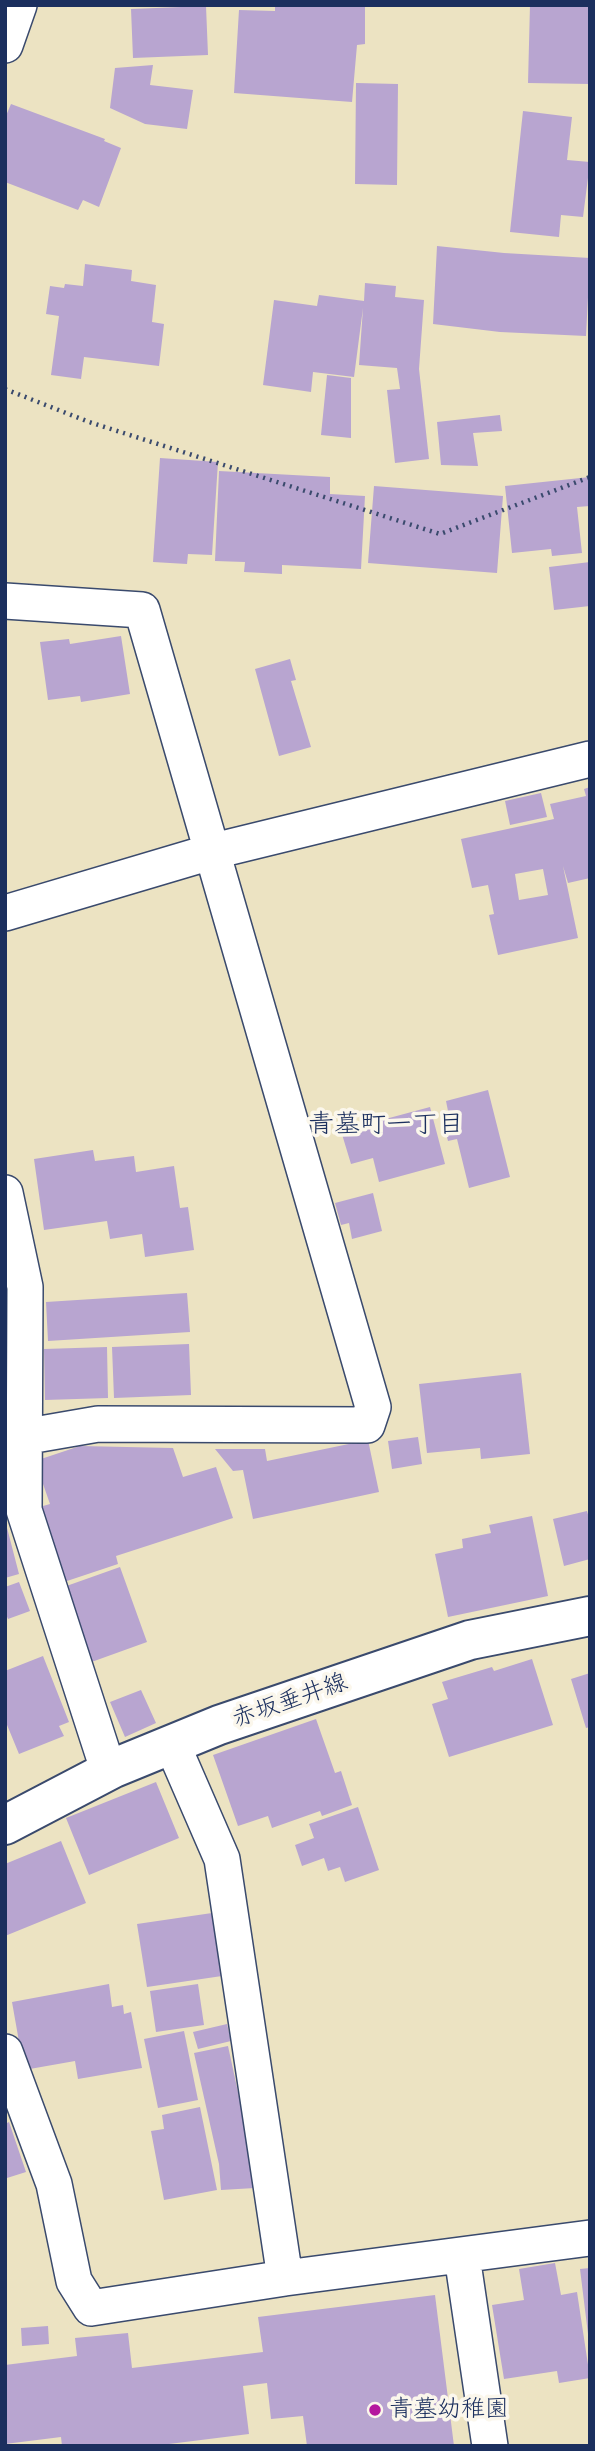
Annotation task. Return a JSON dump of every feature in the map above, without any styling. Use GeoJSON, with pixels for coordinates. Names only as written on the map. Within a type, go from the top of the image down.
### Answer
{"type":"FeatureCollection","features":[{"type":"Feature","properties":{"kind":"main road","name":"赤坂垂井線"},"geometry":{"type":"LineString","coordinates":[[5,1825],[114,1768],[219,1725],[470,1640],[590,1616]]}},
{"type":"Feature","properties":{"kind":"street"},"geometry":{"type":"LineString","coordinates":[[5,45],[19,5]]}},
{"type":"Feature","properties":{"kind":"street"},"geometry":{"type":"LineString","coordinates":[[5,601],[142,610],[214,851],[373,1408],[366,1426],[98,1424],[23,1437]]}},
{"type":"Feature","properties":{"kind":"street"},"geometry":{"type":"LineString","coordinates":[[5,913],[214,851],[590,759]]}},
{"type":"Feature","properties":{"kind":"street"},"geometry":{"type":"LineString","coordinates":[[5,1193],[25,1287],[24,1510],[105,1760],[114,1768]]}},
{"type":"Feature","properties":{"kind":"street"},"geometry":{"type":"LineString","coordinates":[[172,1744],[222,1859],[285,2278]]}},
{"type":"Feature","properties":{"kind":"street"},"geometry":{"type":"LineString","coordinates":[[5,2052],[54,2184],[74,2281],[91,2308],[285,2278],[590,2238]]}},
{"type":"Feature","properties":{"kind":"street"},"geometry":{"type":"LineString","coordinates":[[462,2256],[490,2446]]}},
{"type":"Feature","properties":{"kind":"path"},"geometry":{"type":"LineString","coordinates":[[5,389],[89,422],[440,534],[590,477]]}},
{"type":"Feature","properties":{"kind":"building"},"geometry":{"type":"Polygon","coordinates":[[[275,5],[365,7],[365,44],[357,45],[352,102],[234,93],[239,10],[275,11],[275,5]]]}},
{"type":"Feature","properties":{"kind":"building"},"geometry":{"type":"Polygon","coordinates":[[[530,5],[590,5],[590,84],[528,83],[530,5]]]}},
{"type":"Feature","properties":{"kind":"building"},"geometry":{"type":"Polygon","coordinates":[[[206,6],[208,55],[133,58],[131,9],[206,6]]]}},
{"type":"Feature","properties":{"kind":"building"},"geometry":{"type":"Polygon","coordinates":[[[153,65],[150,85],[193,90],[187,129],[145,124],[110,108],[115,68],[153,65]]]}},
{"type":"Feature","properties":{"kind":"building"},"geometry":{"type":"Polygon","coordinates":[[[356,83],[398,84],[397,185],[355,184],[356,83]]]}},
{"type":"Feature","properties":{"kind":"building"},"geometry":{"type":"Polygon","coordinates":[[[11,104],[105,139],[104,141],[121,148],[99,207],[83,200],[78,210],[5,182],[5,118],[11,104]]]}},
{"type":"Feature","properties":{"kind":"building"},"geometry":{"type":"Polygon","coordinates":[[[523,111],[572,117],[567,160],[590,162],[583,217],[561,215],[559,237],[510,232],[523,111]]]}},
{"type":"Feature","properties":{"kind":"building"},"geometry":{"type":"Polygon","coordinates":[[[437,246],[590,258],[586,336],[500,332],[433,324],[437,246]]]}},
{"type":"Feature","properties":{"kind":"building"},"geometry":{"type":"Polygon","coordinates":[[[85,264],[132,270],[131,281],[156,285],[152,322],[164,324],[159,366],[84,357],[81,379],[51,375],[59,316],[46,314],[50,286],[83,286],[85,264]]]}},
{"type":"Feature","properties":{"kind":"building"},"geometry":{"type":"Polygon","coordinates":[[[365,283],[396,286],[395,297],[424,300],[419,369],[429,459],[395,463],[387,390],[400,389],[397,368],[359,365],[363,308],[354,377],[313,372],[311,392],[263,385],[274,300],[317,306],[319,295],[364,301],[365,283]]]}},
{"type":"Feature","properties":{"kind":"building"},"geometry":{"type":"Polygon","coordinates":[[[327,375],[351,378],[351,438],[321,435],[327,375]]]}},
{"type":"Feature","properties":{"kind":"building"},"geometry":{"type":"Polygon","coordinates":[[[500,415],[502,431],[473,433],[478,466],[441,465],[437,422],[500,415]]]}},
{"type":"Feature","properties":{"kind":"building"},"geometry":{"type":"Polygon","coordinates":[[[160,458],[218,462],[212,555],[188,554],[187,564],[153,562],[160,458]]]}},
{"type":"Feature","properties":{"kind":"building"},"geometry":{"type":"Polygon","coordinates":[[[219,471],[330,477],[330,494],[365,496],[361,569],[282,565],[282,574],[244,572],[245,562],[215,561],[219,471]]]}},
{"type":"Feature","properties":{"kind":"building"},"geometry":{"type":"Polygon","coordinates":[[[590,477],[590,506],[577,507],[582,553],[552,556],[551,549],[512,553],[505,486],[590,477]]]}},
{"type":"Feature","properties":{"kind":"building"},"geometry":{"type":"Polygon","coordinates":[[[374,486],[503,496],[497,573],[368,563],[374,486]]]}},
{"type":"Feature","properties":{"kind":"building"},"geometry":{"type":"Polygon","coordinates":[[[590,562],[590,606],[554,610],[549,567],[590,562]]]}},
{"type":"Feature","properties":{"kind":"building"},"geometry":{"type":"Polygon","coordinates":[[[121,636],[130,694],[81,702],[80,696],[48,700],[40,642],[69,639],[70,644],[121,636]]]}},
{"type":"Feature","properties":{"kind":"building"},"geometry":{"type":"Polygon","coordinates":[[[290,659],[296,680],[291,681],[311,747],[279,756],[255,669],[290,659]]]}},
{"type":"Feature","properties":{"kind":"building"},"geometry":{"type":"Polygon","coordinates":[[[590,787],[590,878],[568,883],[563,866],[578,938],[498,955],[489,915],[494,914],[488,885],[472,888],[461,839],[554,819],[550,804],[586,796],[584,789],[590,787]],[[543,869],[515,874],[519,900],[548,895],[543,869]]]}},
{"type":"Feature","properties":{"kind":"building"},"geometry":{"type":"Polygon","coordinates":[[[541,793],[547,817],[510,825],[505,801],[541,793]]]}},
{"type":"Feature","properties":{"kind":"building"},"geometry":{"type":"Polygon","coordinates":[[[488,1090],[510,1177],[469,1188],[457,1139],[448,1141],[442,1118],[449,1116],[446,1101],[488,1090]]]}},
{"type":"Feature","properties":{"kind":"building"},"geometry":{"type":"Polygon","coordinates":[[[430,1107],[445,1164],[379,1182],[373,1158],[351,1164],[341,1131],[430,1107]]]}},
{"type":"Feature","properties":{"kind":"building"},"geometry":{"type":"Polygon","coordinates":[[[93,1150],[95,1161],[134,1156],[136,1172],[174,1166],[180,1208],[188,1207],[194,1250],[145,1257],[142,1234],[110,1239],[107,1221],[44,1230],[34,1159],[93,1150]]]}},
{"type":"Feature","properties":{"kind":"building"},"geometry":{"type":"Polygon","coordinates":[[[373,1193],[382,1231],[352,1239],[349,1223],[341,1225],[335,1203],[373,1193]]]}},
{"type":"Feature","properties":{"kind":"building"},"geometry":{"type":"Polygon","coordinates":[[[7,1281],[9,1311],[5,1311],[7,1281]]]}},
{"type":"Feature","properties":{"kind":"building"},"geometry":{"type":"Polygon","coordinates":[[[187,1293],[190,1332],[48,1341],[46,1302],[187,1293]]]}},
{"type":"Feature","properties":{"kind":"building"},"geometry":{"type":"Polygon","coordinates":[[[189,1344],[191,1395],[114,1398],[112,1347],[189,1344]]]}},
{"type":"Feature","properties":{"kind":"building"},"geometry":{"type":"Polygon","coordinates":[[[107,1347],[108,1398],[45,1400],[44,1349],[107,1347]]]}},
{"type":"Feature","properties":{"kind":"building"},"geometry":{"type":"Polygon","coordinates":[[[521,1373],[530,1454],[481,1459],[480,1448],[427,1453],[419,1384],[521,1373]]]}},
{"type":"Feature","properties":{"kind":"building"},"geometry":{"type":"Polygon","coordinates":[[[418,1437],[422,1464],[392,1469],[388,1441],[418,1437]]]}},
{"type":"Feature","properties":{"kind":"building"},"geometry":{"type":"Polygon","coordinates":[[[368,1440],[379,1492],[253,1519],[243,1470],[233,1471],[215,1449],[265,1449],[267,1461],[368,1440]]]}},
{"type":"Feature","properties":{"kind":"building"},"geometry":{"type":"Polygon","coordinates":[[[80,1446],[173,1448],[183,1477],[216,1467],[233,1518],[116,1556],[118,1564],[55,1585],[29,1510],[50,1504],[35,1461],[80,1446]]]}},
{"type":"Feature","properties":{"kind":"building"},"geometry":{"type":"Polygon","coordinates":[[[587,1511],[590,1522],[590,1559],[564,1566],[553,1519],[587,1511]]]}},
{"type":"Feature","properties":{"kind":"building"},"geometry":{"type":"Polygon","coordinates":[[[532,1516],[548,1596],[448,1617],[435,1554],[463,1548],[462,1539],[491,1533],[489,1525],[532,1516]]]}},
{"type":"Feature","properties":{"kind":"building"},"geometry":{"type":"Polygon","coordinates":[[[5,1520],[19,1574],[5,1578],[5,1520]]]}},
{"type":"Feature","properties":{"kind":"building"},"geometry":{"type":"Polygon","coordinates":[[[120,1567],[147,1642],[86,1664],[58,1589],[120,1567]]]}},
{"type":"Feature","properties":{"kind":"building"},"geometry":{"type":"Polygon","coordinates":[[[19,1582],[30,1611],[8,1619],[5,1612],[5,1587],[19,1582]]]}},
{"type":"Feature","properties":{"kind":"building"},"geometry":{"type":"Polygon","coordinates":[[[43,1656],[69,1722],[59,1726],[64,1736],[19,1754],[5,1720],[5,1671],[43,1656]]]}},
{"type":"Feature","properties":{"kind":"building"},"geometry":{"type":"Polygon","coordinates":[[[532,1659],[553,1725],[449,1757],[432,1704],[448,1699],[442,1682],[492,1667],[494,1671],[532,1659]]]}},
{"type":"Feature","properties":{"kind":"building"},"geometry":{"type":"Polygon","coordinates":[[[590,1673],[590,1727],[586,1728],[571,1679],[590,1673]]]}},
{"type":"Feature","properties":{"kind":"building"},"geometry":{"type":"Polygon","coordinates":[[[141,1690],[156,1723],[125,1737],[110,1702],[141,1690]]]}},
{"type":"Feature","properties":{"kind":"building"},"geometry":{"type":"Polygon","coordinates":[[[316,1719],[335,1773],[341,1771],[352,1805],[322,1816],[320,1811],[272,1828],[268,1816],[238,1826],[213,1755],[316,1719]]]}},
{"type":"Feature","properties":{"kind":"building"},"geometry":{"type":"Polygon","coordinates":[[[156,1782],[179,1838],[89,1875],[66,1818],[156,1782]]]}},
{"type":"Feature","properties":{"kind":"building"},"geometry":{"type":"Polygon","coordinates":[[[358,1807],[379,1870],[345,1882],[340,1867],[328,1871],[324,1858],[302,1866],[295,1845],[314,1838],[309,1824],[358,1807]]]}},
{"type":"Feature","properties":{"kind":"building"},"geometry":{"type":"Polygon","coordinates":[[[61,1841],[86,1903],[5,1936],[5,1864],[61,1841]]]}},
{"type":"Feature","properties":{"kind":"building"},"geometry":{"type":"Polygon","coordinates":[[[212,1913],[222,1976],[147,1987],[137,1924],[212,1913]]]}},
{"type":"Feature","properties":{"kind":"building"},"geometry":{"type":"Polygon","coordinates":[[[109,1984],[112,2007],[123,2005],[124,2014],[131,2012],[142,2068],[78,2079],[75,2061],[24,2070],[12,2002],[109,1984]]]}},
{"type":"Feature","properties":{"kind":"building"},"geometry":{"type":"Polygon","coordinates":[[[198,1984],[204,2025],[156,2032],[150,1991],[198,1984]]]}},
{"type":"Feature","properties":{"kind":"building"},"geometry":{"type":"Polygon","coordinates":[[[227,2024],[231,2041],[198,2049],[193,2032],[227,2024]]]}},
{"type":"Feature","properties":{"kind":"building"},"geometry":{"type":"Polygon","coordinates":[[[184,2031],[198,2100],[158,2108],[144,2039],[184,2031]]]}},
{"type":"Feature","properties":{"kind":"building"},"geometry":{"type":"Polygon","coordinates":[[[228,2046],[252,2157],[255,2188],[221,2190],[219,2164],[194,2053],[228,2046]]]}},
{"type":"Feature","properties":{"kind":"building"},"geometry":{"type":"Polygon","coordinates":[[[200,2107],[217,2190],[164,2200],[151,2131],[164,2129],[162,2115],[200,2107]]]}},
{"type":"Feature","properties":{"kind":"building"},"geometry":{"type":"Polygon","coordinates":[[[9,2122],[26,2172],[7,2178],[5,2124],[9,2122]]]}},
{"type":"Feature","properties":{"kind":"building"},"geometry":{"type":"Polygon","coordinates":[[[555,2263],[561,2295],[577,2292],[590,2378],[559,2383],[557,2371],[504,2379],[492,2305],[524,2300],[519,2269],[555,2263]]]}},
{"type":"Feature","properties":{"kind":"building"},"geometry":{"type":"Polygon","coordinates":[[[590,2268],[590,2334],[588,2334],[580,2269],[590,2268]]]}},
{"type":"Feature","properties":{"kind":"building"},"geometry":{"type":"Polygon","coordinates":[[[435,2295],[454,2446],[307,2446],[303,2416],[271,2419],[267,2383],[243,2386],[249,2434],[153,2446],[62,2446],[61,2437],[5,2444],[5,2365],[77,2356],[75,2338],[128,2333],[132,2368],[263,2352],[258,2317],[435,2295]]]}},
{"type":"Feature","properties":{"kind":"building"},"geometry":{"type":"Polygon","coordinates":[[[48,2326],[49,2344],[22,2346],[21,2328],[48,2326]]]}},
{"type":"Feature","properties":{"kind":"place","name":"青墓幼稚園"},"geometry":{"type":"Point","coordinates":[375,2410]}},
{"type":"Feature","properties":{"kind":"district","name":"青墓町一丁目"},"geometry":{"type":"Point","coordinates":[386,1125]}}]}
